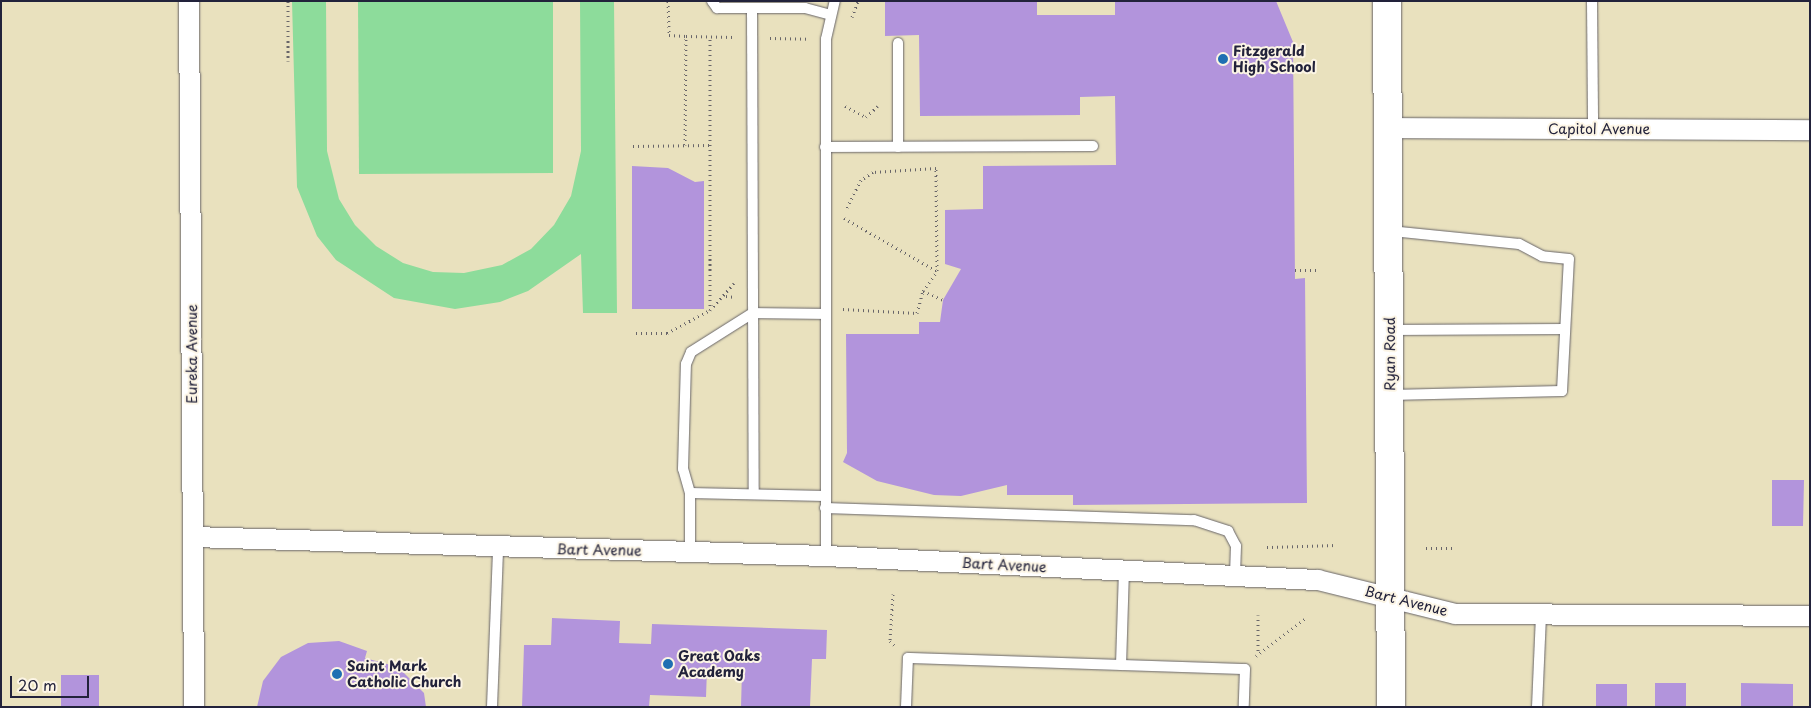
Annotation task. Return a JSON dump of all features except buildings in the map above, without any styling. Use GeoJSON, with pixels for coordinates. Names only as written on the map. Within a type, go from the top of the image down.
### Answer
{"type":"FeatureCollection","features":[{"type":"Feature","properties":{"kind":"main road","name":"Ryan Road"},"geometry":{"type":"LineString","coordinates":[[1387,1],[1390,231],[1391,707]]}},
{"type":"Feature","properties":{"kind":"street","name":"Eureka Avenue"},"geometry":{"type":"LineString","coordinates":[[189,1],[194,707]]}},
{"type":"Feature","properties":{"kind":"street","name":"Capitol Avenue"},"geometry":{"type":"LineString","coordinates":[[1389,128],[1810,130]]}},
{"type":"Feature","properties":{"kind":"street","name":"Bart Avenue"},"geometry":{"type":"LineString","coordinates":[[193,537],[498,548],[826,556],[1318,580],[1455,614],[1810,616]]}},
{"type":"Feature","properties":{"kind":"lane"},"geometry":{"type":"LineString","coordinates":[[712,1],[717,8],[752,8],[775,4],[805,8],[831,15]]}},
{"type":"Feature","properties":{"kind":"lane"},"geometry":{"type":"LineString","coordinates":[[826,556],[826,39],[835,1]]}},
{"type":"Feature","properties":{"kind":"lane"},"geometry":{"type":"LineString","coordinates":[[1592,1],[1593,128]]}},
{"type":"Feature","properties":{"kind":"lane"},"geometry":{"type":"LineString","coordinates":[[752,8],[754,494]]}},
{"type":"Feature","properties":{"kind":"lane"},"geometry":{"type":"LineString","coordinates":[[898,43],[898,147]]}},
{"type":"Feature","properties":{"kind":"lane"},"geometry":{"type":"LineString","coordinates":[[826,147],[1093,146]]}},
{"type":"Feature","properties":{"kind":"lane"},"geometry":{"type":"LineString","coordinates":[[1390,231],[1519,244],[1542,256],[1569,259],[1562,391],[1390,395]]}},
{"type":"Feature","properties":{"kind":"lane"},"geometry":{"type":"LineString","coordinates":[[690,552],[690,493],[683,469],[686,364],[698,344],[753,313],[825,314]]}},
{"type":"Feature","properties":{"kind":"lane"},"geometry":{"type":"LineString","coordinates":[[1390,330],[1565,329]]}},
{"type":"Feature","properties":{"kind":"lane"},"geometry":{"type":"LineString","coordinates":[[690,493],[825,496]]}},
{"type":"Feature","properties":{"kind":"lane"},"geometry":{"type":"LineString","coordinates":[[825,508],[1194,520],[1228,531],[1236,546],[1235,576]]}},
{"type":"Feature","properties":{"kind":"lane"},"geometry":{"type":"LineString","coordinates":[[492,707],[498,548]]}},
{"type":"Feature","properties":{"kind":"lane"},"geometry":{"type":"LineString","coordinates":[[1121,665],[1124,570]]}},
{"type":"Feature","properties":{"kind":"lane"},"geometry":{"type":"LineString","coordinates":[[1538,707],[1541,614]]}},
{"type":"Feature","properties":{"kind":"lane"},"geometry":{"type":"LineString","coordinates":[[906,707],[908,658],[1244,669],[1244,707]]}},
{"type":"Feature","properties":{"kind":"path"},"geometry":{"type":"LineString","coordinates":[[288,1],[288,61]]}},
{"type":"Feature","properties":{"kind":"path"},"geometry":{"type":"LineString","coordinates":[[668,1],[669,35],[686,36]]}},
{"type":"Feature","properties":{"kind":"path"},"geometry":{"type":"LineString","coordinates":[[850,26],[858,1]]}},
{"type":"Feature","properties":{"kind":"path"},"geometry":{"type":"LineString","coordinates":[[710,37],[710,310]]}},
{"type":"Feature","properties":{"kind":"path"},"geometry":{"type":"LineString","coordinates":[[842,97],[846,109],[866,117],[879,102]]}},
{"type":"Feature","properties":{"kind":"path"},"geometry":{"type":"LineString","coordinates":[[633,146],[709,145]]}},
{"type":"Feature","properties":{"kind":"path"},"geometry":{"type":"LineString","coordinates":[[843,226],[849,197],[861,180],[873,172],[889,168],[936,168],[937,271],[923,291],[917,312],[843,309]]}},
{"type":"Feature","properties":{"kind":"path"},"geometry":{"type":"LineString","coordinates":[[844,218],[937,271]]}},
{"type":"Feature","properties":{"kind":"path"},"geometry":{"type":"LineString","coordinates":[[1295,270],[1317,270]]}},
{"type":"Feature","properties":{"kind":"path"},"geometry":{"type":"LineString","coordinates":[[636,333],[667,333],[710,310],[726,296],[738,273]]}},
{"type":"Feature","properties":{"kind":"path"},"geometry":{"type":"LineString","coordinates":[[923,291],[943,300]]}},
{"type":"Feature","properties":{"kind":"path"},"geometry":{"type":"LineString","coordinates":[[843,299],[843,318]]}},
{"type":"Feature","properties":{"kind":"path"},"geometry":{"type":"LineString","coordinates":[[1267,548],[1336,546]]}},
{"type":"Feature","properties":{"kind":"path"},"geometry":{"type":"LineString","coordinates":[[1318,547],[1318,552]]}},
{"type":"Feature","properties":{"kind":"path"},"geometry":{"type":"LineString","coordinates":[[1426,548],[1454,548]]}},
{"type":"Feature","properties":{"kind":"path"},"geometry":{"type":"LineString","coordinates":[[893,594],[890,641],[908,658]]}},
{"type":"Feature","properties":{"kind":"path"},"geometry":{"type":"LineString","coordinates":[[1258,615],[1258,654]]}},
{"type":"Feature","properties":{"kind":"path"},"geometry":{"type":"LineString","coordinates":[[1244,669],[1258,654],[1306,618]]}},
{"type":"Feature","properties":{"kind":"green space"},"geometry":{"type":"Polygon","coordinates":[[[292,1],[326,1],[327,151],[339,199],[355,225],[376,246],[403,263],[433,272],[464,273],[502,265],[531,249],[554,225],[571,196],[581,151],[580,1],[614,1],[617,313],[583,313],[581,254],[528,291],[500,302],[455,309],[394,298],[336,260],[317,236],[297,187],[292,1]]]}},
{"type":"Feature","properties":{"kind":"green space"},"geometry":{"type":"Polygon","coordinates":[[[358,1],[553,1],[553,173],[359,174],[358,1]]]}},
{"type":"Feature","properties":{"kind":"place","name":"Fitzgerald High School"},"geometry":{"type":"Point","coordinates":[1223,59]}},
{"type":"Feature","properties":{"kind":"place","name":"Great Oaks Academy"},"geometry":{"type":"Point","coordinates":[668,664]}},
{"type":"Feature","properties":{"kind":"place","name":"Saint Mark Catholic Church"},"geometry":{"type":"Point","coordinates":[337,674]}}]}
